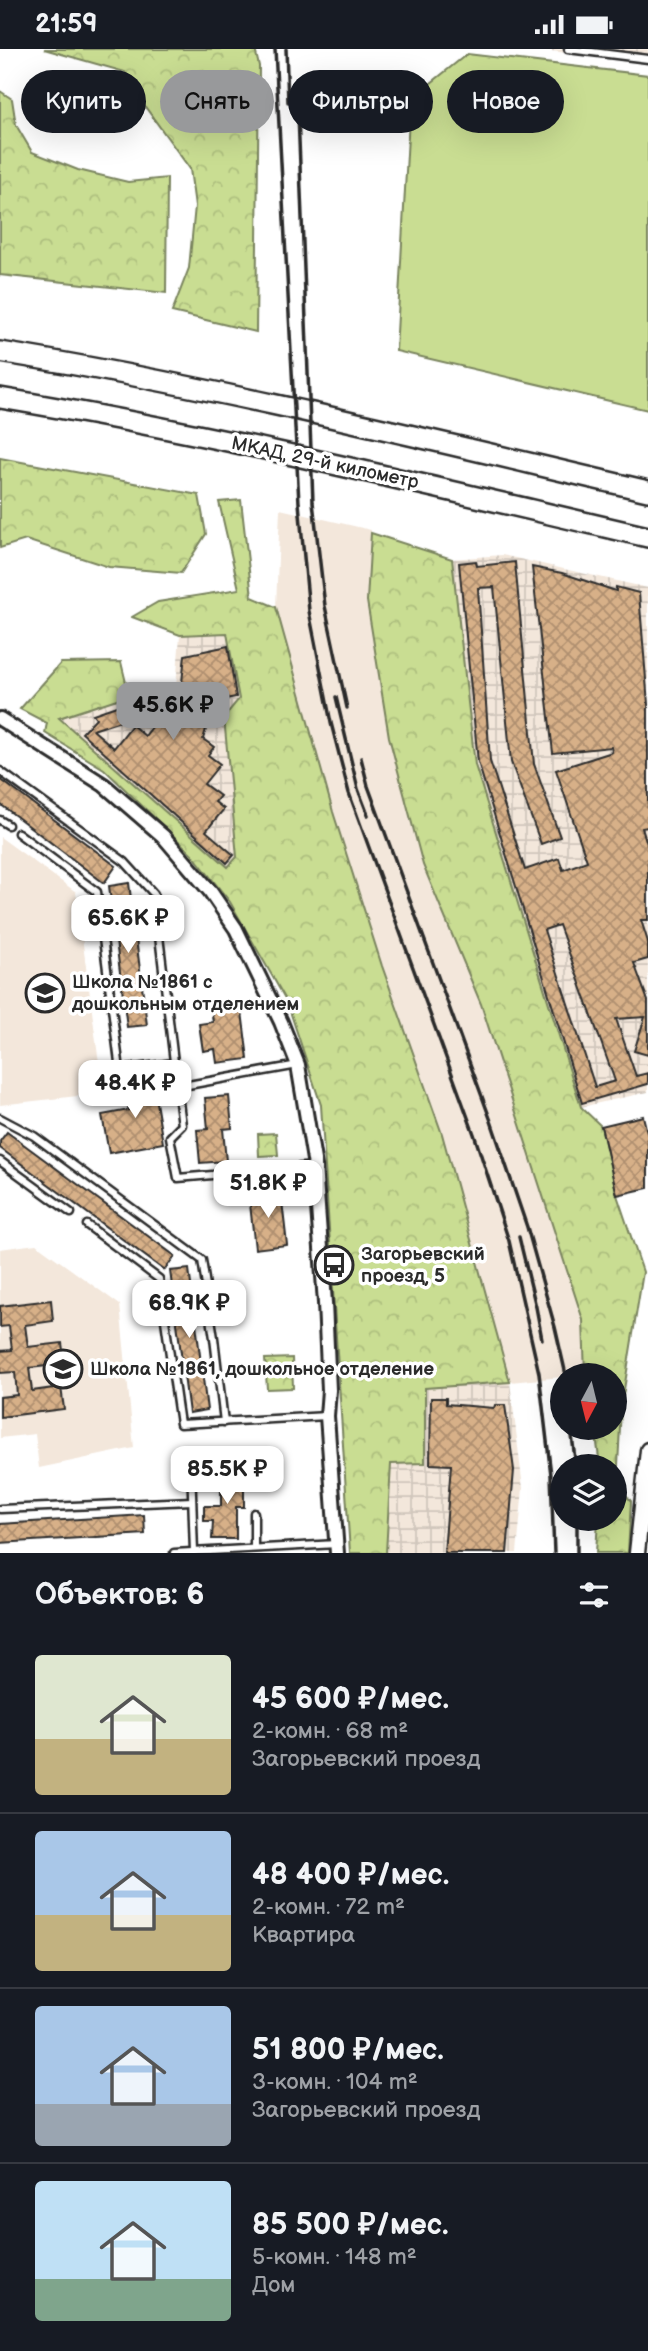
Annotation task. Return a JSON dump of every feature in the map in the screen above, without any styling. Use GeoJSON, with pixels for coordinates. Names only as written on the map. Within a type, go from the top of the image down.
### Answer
{"type":"FeatureCollection","features":[{"type":"Feature","properties":{"kind":"highway"},"geometry":{"type":"LineString","coordinates":[[0,352],[184,386],[648,491]]}},
{"type":"Feature","properties":{"kind":"highway","name":"МКАД, 29-й километр"},"geometry":{"type":"LineString","coordinates":[[0,398],[310,459],[648,537]]}},
{"type":"Feature","properties":{"kind":"street"},"geometry":{"type":"LineString","coordinates":[[0,719],[104,785],[163,837],[210,891],[236,929],[265,987],[298,1065],[315,1166],[325,1303],[329,1390],[327,1416],[337,1548]]}},
{"type":"Feature","properties":{"kind":"street"},"geometry":{"type":"LineString","coordinates":[[637,1553],[648,1450]]}},
{"type":"Feature","properties":{"kind":"lane"},"geometry":{"type":"LineString","coordinates":[[568,49],[648,59]]}},
{"type":"Feature","properties":{"kind":"lane"},"geometry":{"type":"LineString","coordinates":[[0,771],[125,862],[154,894],[182,1125],[170,1137],[178,1178],[315,1166]]}},
{"type":"Feature","properties":{"kind":"lane"},"geometry":{"type":"LineString","coordinates":[[0,820],[8,825]]}},
{"type":"Feature","properties":{"kind":"lane"},"geometry":{"type":"LineString","coordinates":[[18,833],[97,892],[120,1070],[174,1063]]}},
{"type":"Feature","properties":{"kind":"lane"},"geometry":{"type":"LineString","coordinates":[[177,1087],[298,1065]]}},
{"type":"Feature","properties":{"kind":"lane"},"geometry":{"type":"LineString","coordinates":[[0,1118],[34,1136],[202,1260],[224,1422]]}},
{"type":"Feature","properties":{"kind":"lane"},"geometry":{"type":"LineString","coordinates":[[0,1161],[71,1213]]}},
{"type":"Feature","properties":{"kind":"lane"},"geometry":{"type":"LineString","coordinates":[[87,1225],[159,1279],[180,1424],[327,1416]]}},
{"type":"Feature","properties":{"kind":"lane"},"geometry":{"type":"LineString","coordinates":[[194,1552],[191,1465],[242,1462]]}},
{"type":"Feature","properties":{"kind":"lane"},"geometry":{"type":"LineString","coordinates":[[0,1509],[192,1501]]}},
{"type":"Feature","properties":{"kind":"lane"},"geometry":{"type":"LineString","coordinates":[[254,1513],[254,1548]]}},
{"type":"Feature","properties":{"kind":"lane"},"geometry":{"type":"LineString","coordinates":[[174,1553],[254,1548],[337,1548]]}},
{"type":"Feature","properties":{"kind":"shaded area"},"geometry":{"type":"Polygon","coordinates":[[[535,49],[648,49],[648,63],[535,49]]]}},
{"type":"Feature","properties":{"kind":"shaded area"},"geometry":{"type":"Polygon","coordinates":[[[280,509],[371,530],[367,600],[389,737],[423,865],[481,1004],[583,1320],[585,1363],[550,1363],[550,1378],[510,1382],[442,1134],[382,966],[333,812],[276,607],[280,509]]]}},
{"type":"Feature","properties":{"kind":"shaded area"},"geometry":{"type":"Polygon","coordinates":[[[502,555],[648,588],[648,1092],[581,1107],[475,765],[452,559],[502,555]]]}},
{"type":"Feature","properties":{"kind":"shaded area"},"geometry":{"type":"Polygon","coordinates":[[[227,632],[239,699],[224,717],[237,858],[228,868],[59,718],[161,684],[176,687],[180,635],[227,632]]]}},
{"type":"Feature","properties":{"kind":"shaded area","name":"Школа №1861 с дошкольным отделением"},"geometry":{"type":"Polygon","coordinates":[[[0,837],[76,892],[103,1093],[0,1105],[0,837]]]}},
{"type":"Feature","properties":{"kind":"shaded area","name":"Школа №1861, дошкольное отделение"},"geometry":{"type":"Polygon","coordinates":[[[36,1244],[120,1305],[134,1448],[39,1468],[35,1434],[0,1438],[0,1249],[36,1244]]]}},
{"type":"Feature","properties":{"kind":"shaded area"},"geometry":{"type":"Polygon","coordinates":[[[510,1382],[523,1488],[517,1553],[386,1553],[391,1464],[425,1463],[425,1387],[510,1382]]]}},
{"type":"Feature","properties":{"kind":"green space"},"geometry":{"type":"Polygon","coordinates":[[[44,49],[255,49],[259,66],[259,70],[160,70],[160,127],[146,108],[146,70],[118,70],[44,49]]]}},
{"type":"Feature","properties":{"kind":"green space"},"geometry":{"type":"Polygon","coordinates":[[[467,54],[648,75],[648,410],[396,351],[408,133],[433,133],[433,81],[447,70],[447,133],[564,133],[564,70],[447,70],[467,54]]]}},
{"type":"Feature","properties":{"kind":"green space"},"geometry":{"type":"Polygon","coordinates":[[[0,91],[12,99],[16,125],[32,152],[78,170],[128,182],[167,178],[166,293],[0,275],[0,91]]]}},
{"type":"Feature","properties":{"kind":"green space"},"geometry":{"type":"Polygon","coordinates":[[[164,133],[258,133],[256,332],[172,312],[189,268],[195,206],[190,169],[164,133]]]}},
{"type":"Feature","properties":{"kind":"green space"},"geometry":{"type":"Polygon","coordinates":[[[0,458],[199,495],[206,534],[181,573],[109,567],[26,540],[0,548],[0,458]]]}},
{"type":"Feature","properties":{"kind":"green space"},"geometry":{"type":"Polygon","coordinates":[[[241,500],[252,597],[276,607],[333,812],[382,966],[442,1134],[510,1382],[425,1388],[425,1463],[391,1464],[386,1553],[350,1553],[321,1105],[287,1002],[230,902],[192,854],[104,769],[45,733],[47,723],[20,709],[61,663],[121,662],[129,695],[59,718],[228,867],[237,857],[224,717],[239,699],[227,633],[180,635],[132,617],[158,602],[239,589],[219,502],[241,500]]]}},
{"type":"Feature","properties":{"kind":"green space"},"geometry":{"type":"Polygon","coordinates":[[[371,533],[452,559],[475,765],[581,1107],[601,1126],[617,1195],[643,1272],[627,1371],[627,1363],[585,1363],[583,1320],[481,1004],[423,865],[389,737],[367,601],[371,533]]]}},
{"type":"Feature","properties":{"kind":"green space"},"geometry":{"type":"Polygon","coordinates":[[[276,1133],[278,1155],[259,1156],[258,1134],[276,1133]]]}},
{"type":"Feature","properties":{"kind":"green space"},"geometry":{"type":"Polygon","coordinates":[[[292,1358],[293,1388],[267,1389],[265,1359],[292,1358]]]}},
{"type":"Feature","properties":{"kind":"green space"},"geometry":{"type":"Polygon","coordinates":[[[597,1440],[619,1440],[619,1454],[598,1454],[597,1440]]]}},
{"type":"Feature","properties":{"kind":"green space"},"geometry":{"type":"Polygon","coordinates":[[[627,1496],[631,1501],[628,1553],[596,1553],[597,1531],[627,1531],[627,1496]]]}},
{"type":"Feature","properties":{"kind":"building"},"geometry":{"type":"Polygon","coordinates":[[[476,561],[477,566],[515,562],[534,764],[560,837],[541,844],[511,762],[494,587],[478,588],[490,761],[525,870],[559,858],[563,870],[587,861],[556,770],[612,752],[611,747],[553,753],[532,567],[562,573],[616,591],[616,587],[639,593],[648,704],[648,827],[642,828],[648,847],[648,920],[641,920],[648,942],[648,959],[634,963],[648,1001],[648,1055],[634,1051],[645,1017],[616,1019],[636,1076],[648,1073],[648,1084],[582,1103],[478,762],[459,563],[476,561]],[[559,925],[544,930],[595,1087],[615,1081],[559,925]]]}},
{"type":"Feature","properties":{"kind":"building"},"geometry":{"type":"Polygon","coordinates":[[[228,646],[236,697],[215,701],[203,739],[214,747],[208,755],[220,764],[204,784],[220,796],[215,802],[224,809],[206,831],[234,855],[227,863],[82,733],[96,718],[93,714],[160,691],[181,691],[185,655],[228,646]],[[169,705],[93,730],[114,748],[132,725],[145,736],[169,705]]]}},
{"type":"Feature","properties":{"kind":"building"},"geometry":{"type":"Polygon","coordinates":[[[0,779],[116,866],[104,883],[0,804],[0,779]]]}},
{"type":"Feature","properties":{"kind":"building"},"geometry":{"type":"Polygon","coordinates":[[[129,883],[147,1025],[127,1027],[109,886],[129,883]]]}},
{"type":"Feature","properties":{"kind":"building"},"geometry":{"type":"Polygon","coordinates":[[[241,1004],[248,1059],[217,1063],[215,1049],[203,1051],[199,1024],[213,1022],[211,1008],[241,1004]]]}},
{"type":"Feature","properties":{"kind":"building"},"geometry":{"type":"Polygon","coordinates":[[[152,1079],[163,1143],[109,1153],[102,1115],[129,1110],[124,1084],[152,1079]]]}},
{"type":"Feature","properties":{"kind":"building"},"geometry":{"type":"Polygon","coordinates":[[[229,1096],[232,1128],[223,1129],[226,1161],[200,1163],[197,1130],[208,1129],[205,1098],[229,1096]]]}},
{"type":"Feature","properties":{"kind":"building"},"geometry":{"type":"Polygon","coordinates":[[[643,1116],[648,1136],[648,1188],[617,1195],[601,1126],[643,1116]]]}},
{"type":"Feature","properties":{"kind":"building"},"geometry":{"type":"Polygon","coordinates":[[[7,1132],[175,1256],[164,1270],[0,1148],[0,1141],[7,1132]]]}},
{"type":"Feature","properties":{"kind":"building"},"geometry":{"type":"Polygon","coordinates":[[[281,1192],[287,1245],[255,1249],[249,1195],[281,1192]]]}},
{"type":"Feature","properties":{"kind":"building"},"geometry":{"type":"Polygon","coordinates":[[[189,1269],[207,1410],[189,1413],[170,1271],[189,1269]]]}},
{"type":"Feature","properties":{"kind":"building"},"geometry":{"type":"Polygon","coordinates":[[[51,1300],[53,1321],[25,1325],[28,1347],[62,1343],[65,1364],[29,1368],[32,1391],[61,1387],[64,1409],[0,1417],[0,1397],[17,1395],[15,1372],[0,1373],[0,1351],[12,1350],[9,1326],[0,1327],[0,1306],[51,1300]]]}},
{"type":"Feature","properties":{"kind":"building"},"geometry":{"type":"Polygon","coordinates":[[[431,1398],[446,1398],[446,1404],[494,1408],[495,1405],[505,1405],[514,1470],[507,1553],[444,1553],[451,1465],[430,1464],[431,1398]]]}},
{"type":"Feature","properties":{"kind":"building"},"geometry":{"type":"Polygon","coordinates":[[[221,1471],[244,1472],[244,1507],[236,1507],[236,1539],[212,1539],[213,1521],[204,1521],[204,1506],[221,1506],[221,1471]]]}},
{"type":"Feature","properties":{"kind":"building"},"geometry":{"type":"Polygon","coordinates":[[[144,1515],[145,1534],[0,1543],[0,1524],[144,1515]]]}},
{"type":"Feature","properties":{"kind":"railway"},"geometry":{"type":"LineString","coordinates":[[275,49],[299,503],[309,611],[331,723],[349,793],[474,1134],[509,1241],[539,1373],[551,1475],[554,1553]]}},
{"type":"Feature","properties":{"kind":"railway"},"geometry":{"type":"LineString","coordinates":[[286,49],[288,102]]}},
{"type":"Feature","properties":{"kind":"railway"},"geometry":{"type":"LineString","coordinates":[[299,133],[313,502],[325,606],[347,708]]}},
{"type":"Feature","properties":{"kind":"railway"},"geometry":{"type":"LineString","coordinates":[[336,697],[358,789],[368,815]]}},
{"type":"Feature","properties":{"kind":"railway"},"geometry":{"type":"LineString","coordinates":[[361,758],[368,786],[527,1227],[563,1363]]}},
{"type":"Feature","properties":{"kind":"railway"},"geometry":{"type":"LineString","coordinates":[[519,1237],[542,1339]]}},
{"type":"Feature","properties":{"kind":"railway"},"geometry":{"type":"LineString","coordinates":[[573,1440],[574,1454]]}},
{"type":"Feature","properties":{"kind":"railway"},"geometry":{"type":"LineString","coordinates":[[577,1531],[577,1553]]}},
{"type":"Feature","properties":{"kind":"place","name":"Школа №1861 с дошкольным отделением"},"geometry":{"type":"Point","coordinates":[45,993]}},
{"type":"Feature","properties":{"kind":"place","name":"Загорьевский проезд, 5"},"geometry":{"type":"Point","coordinates":[334,1265]}},
{"type":"Feature","properties":{"kind":"place","name":"Школа №1861, дошкольное отделение"},"geometry":{"type":"Point","coordinates":[63,1369]}}]}
